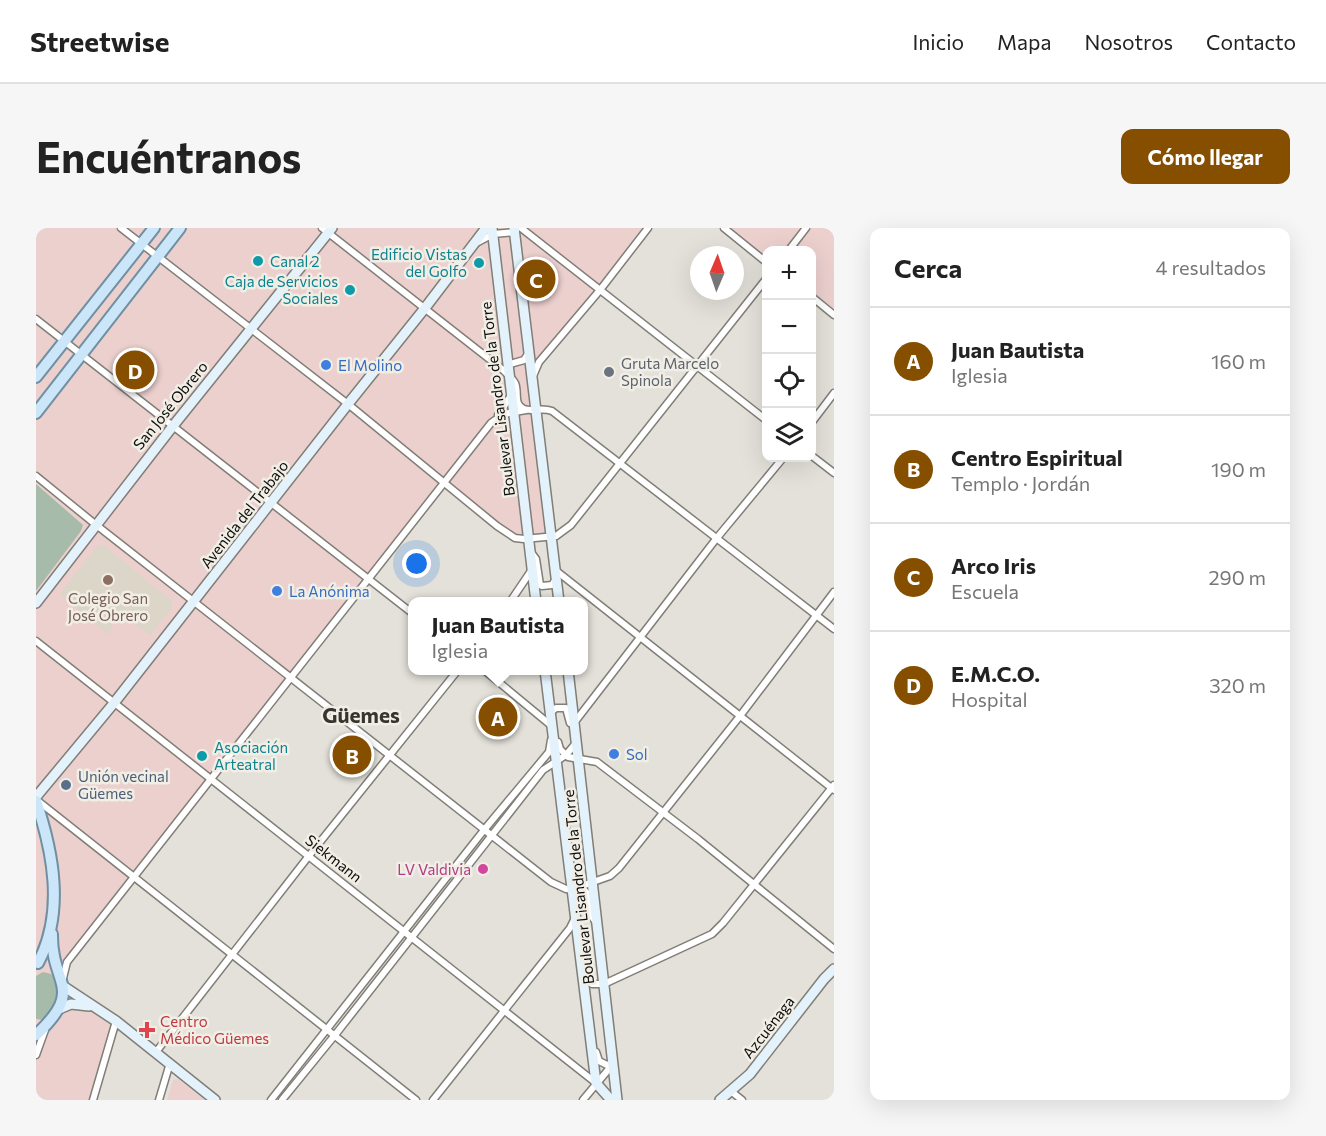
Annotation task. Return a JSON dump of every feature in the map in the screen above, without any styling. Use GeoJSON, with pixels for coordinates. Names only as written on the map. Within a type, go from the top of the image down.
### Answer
{"type":"FeatureCollection","features":[{"type":"Feature","properties":{"kind":"main road"},"geometry":{"type":"LineString","coordinates":[[36,377],[154,228]]}},
{"type":"Feature","properties":{"kind":"main road"},"geometry":{"type":"LineString","coordinates":[[36,413],[180,228]]}},
{"type":"Feature","properties":{"kind":"main road"},"geometry":{"type":"LineString","coordinates":[[36,799],[47,834],[55,891],[45,946],[37,963]]}},
{"type":"Feature","properties":{"kind":"main road"},"geometry":{"type":"LineString","coordinates":[[36,1035],[59,1010],[63,996],[63,984],[56,965],[52,940],[52,916]]}},
{"type":"Feature","properties":{"kind":"main road"},"geometry":{"type":"LineString","coordinates":[[37,963],[47,961],[56,965]]}},
{"type":"Feature","properties":{"kind":"main road"},"geometry":{"type":"LineString","coordinates":[[36,1024],[50,1021]]}},
{"type":"Feature","properties":{"kind":"street"},"geometry":{"type":"LineString","coordinates":[[121,228],[348,404],[509,535],[531,543],[548,544],[555,574],[586,597]]}},
{"type":"Feature","properties":{"kind":"street"},"geometry":{"type":"LineString","coordinates":[[532,380],[539,362],[600,290],[648,228]]}},
{"type":"Feature","properties":{"kind":"street"},"geometry":{"type":"LineString","coordinates":[[724,228],[762,259]]}},
{"type":"Feature","properties":{"kind":"street"},"geometry":{"type":"LineString","coordinates":[[792,246],[807,228]]}},
{"type":"Feature","properties":{"kind":"street"},"geometry":{"type":"LineString","coordinates":[[328,230],[495,363],[516,386],[518,405],[530,409]]}},
{"type":"Feature","properties":{"kind":"street","name":"San José Obrero"},"geometry":{"type":"LineString","coordinates":[[36,603],[95,524],[328,230]]}},
{"type":"Feature","properties":{"kind":"street"},"geometry":{"type":"LineString","coordinates":[[490,230],[519,230],[600,290],[762,417]]}},
{"type":"Feature","properties":{"kind":"street","name":"Avenida del Trabajo"},"geometry":{"type":"LineString","coordinates":[[36,799],[473,247],[490,230]]}},
{"type":"Feature","properties":{"kind":"street","name":"Boulevar Lisandro de la Torre"},"geometry":{"type":"LineString","coordinates":[[490,230],[515,411],[535,597]]}},
{"type":"Feature","properties":{"kind":"street"},"geometry":{"type":"LineString","coordinates":[[519,230],[534,396],[530,409],[558,597]]}},
{"type":"Feature","properties":{"kind":"street"},"geometry":{"type":"LineString","coordinates":[[531,543],[560,534],[571,525],[762,284]]}},
{"type":"Feature","properties":{"kind":"street"},"geometry":{"type":"LineString","coordinates":[[816,300],[834,315]]}},
{"type":"Feature","properties":{"kind":"street"},"geometry":{"type":"LineString","coordinates":[[36,319],[408,611]]}},
{"type":"Feature","properties":{"kind":"street"},"geometry":{"type":"LineString","coordinates":[[495,363],[509,365],[524,360],[529,353]]}},
{"type":"Feature","properties":{"kind":"street"},"geometry":{"type":"LineString","coordinates":[[215,1100],[116,1021],[63,984],[65,968],[506,406],[512,390]]}},
{"type":"Feature","properties":{"kind":"street"},"geometry":{"type":"LineString","coordinates":[[816,417],[834,393]]}},
{"type":"Feature","properties":{"kind":"street"},"geometry":{"type":"LineString","coordinates":[[491,423],[504,414],[515,411],[530,409],[552,411],[834,629]]}},
{"type":"Feature","properties":{"kind":"street"},"geometry":{"type":"LineString","coordinates":[[816,459],[834,473]]}},
{"type":"Feature","properties":{"kind":"street"},"geometry":{"type":"LineString","coordinates":[[574,724],[716,539],[780,462]]}},
{"type":"Feature","properties":{"kind":"street"},"geometry":{"type":"LineString","coordinates":[[36,476],[291,679],[558,886],[585,891],[591,915],[597,924]]}},
{"type":"Feature","properties":{"kind":"street"},"geometry":{"type":"LineString","coordinates":[[531,543],[540,585],[552,585],[555,574]]}},
{"type":"Feature","properties":{"kind":"street"},"geometry":{"type":"LineString","coordinates":[[514,597],[529,577],[532,568]]}},
{"type":"Feature","properties":{"kind":"street"},"geometry":{"type":"LineString","coordinates":[[571,890],[616,872],[740,716],[815,614],[834,592]]}},
{"type":"Feature","properties":{"kind":"street"},"geometry":{"type":"LineString","coordinates":[[583,978],[592,984],[604,984],[712,934],[833,788],[588,598]]}},
{"type":"Feature","properties":{"kind":"street","name":"Siekmann"},"geometry":{"type":"LineString","coordinates":[[36,641],[596,1083],[611,1100]]}},
{"type":"Feature","properties":{"kind":"street"},"geometry":{"type":"LineString","coordinates":[[156,1052],[454,675]]}},
{"type":"Feature","properties":{"kind":"street"},"geometry":{"type":"LineString","coordinates":[[490,675],[557,732],[560,749],[566,755],[597,762],[834,949]]}},
{"type":"Feature","properties":{"kind":"street","name":"Boulevar Lisandro de la Torre"},"geometry":{"type":"LineString","coordinates":[[546,675],[596,1083]]}},
{"type":"Feature","properties":{"kind":"street","name":"Boulevar Lisandro de la Torre"},"geometry":{"type":"LineString","coordinates":[[568,675],[617,1100]]}},
{"type":"Feature","properties":{"kind":"street"},"geometry":{"type":"LineString","coordinates":[[282,1100],[543,770],[566,755],[575,745],[576,741],[570,732],[566,708],[556,708],[550,714]]}},
{"type":"Feature","properties":{"kind":"street"},"geometry":{"type":"LineString","coordinates":[[271,1100],[484,830],[549,752],[552,730]]}},
{"type":"Feature","properties":{"kind":"street"},"geometry":{"type":"LineString","coordinates":[[36,799],[416,1100]]}},
{"type":"Feature","properties":{"kind":"street"},"geometry":{"type":"LineString","coordinates":[[433,1100],[570,928],[575,917]]}},
{"type":"Feature","properties":{"kind":"street"},"geometry":{"type":"LineString","coordinates":[[56,965],[72,957]]}},
{"type":"Feature","properties":{"kind":"street","name":"Azcuénaga"},"geometry":{"type":"LineString","coordinates":[[720,1100],[732,1092],[750,1074],[832,970]]}},
{"type":"Feature","properties":{"kind":"street"},"geometry":{"type":"LineString","coordinates":[[59,1010],[71,1004],[97,1007]]}},
{"type":"Feature","properties":{"kind":"street"},"geometry":{"type":"LineString","coordinates":[[36,1055],[50,1021]]}},
{"type":"Feature","properties":{"kind":"street"},"geometry":{"type":"LineString","coordinates":[[93,1100],[116,1021]]}},
{"type":"Feature","properties":{"kind":"street"},"geometry":{"type":"LineString","coordinates":[[588,1023],[595,1038],[599,1061],[607,1065],[613,1063]]}},
{"type":"Feature","properties":{"kind":"street"},"geometry":{"type":"LineString","coordinates":[[159,1100],[170,1063]]}},
{"type":"Feature","properties":{"kind":"street"},"geometry":{"type":"LineString","coordinates":[[583,1100],[613,1063]]}},
{"type":"Feature","properties":{"kind":"street"},"geometry":{"type":"LineString","coordinates":[[732,1092],[742,1100]]}},
{"type":"Feature","properties":{"kind":"shaded area"},"geometry":{"type":"Polygon","coordinates":[[[36,228],[648,228],[534,371],[551,537],[515,538],[446,483],[72,956],[48,982],[44,990],[97,1007],[116,1021],[93,1100],[36,1100],[36,228]]]}},
{"type":"Feature","properties":{"kind":"shaded area"},"geometry":{"type":"Polygon","coordinates":[[[724,228],[834,228],[834,315],[816,300],[816,246],[762,246],[762,259],[724,228]]]}},
{"type":"Feature","properties":{"kind":"shaded area","name":"Colegio San José Obrero"},"geometry":{"type":"Polygon","coordinates":[[[98,545],[103,545],[172,601],[172,608],[150,635],[121,614],[107,634],[60,594],[98,545]]]}},
{"type":"Feature","properties":{"kind":"shaded area"},"geometry":{"type":"Polygon","coordinates":[[[178,1079],[205,1100],[167,1100],[173,1080],[178,1079]]]}},
{"type":"Feature","properties":{"kind":"green space"},"geometry":{"type":"Polygon","coordinates":[[[36,484],[83,525],[81,531],[36,591],[36,484]]]}},
{"type":"Feature","properties":{"kind":"green space"},"geometry":{"type":"Polygon","coordinates":[[[43,972],[51,974],[57,982],[60,998],[43,1020],[36,1019],[36,976],[43,972]]]}},
{"type":"Feature","properties":{"kind":"place","name":"Canal 2"},"geometry":{"type":"Point","coordinates":[258,261]}},
{"type":"Feature","properties":{"kind":"place","name":"Edificio Vistas del Golfo"},"geometry":{"type":"Point","coordinates":[479,263]}},
{"type":"Feature","properties":{"kind":"place","name":"Arco Iris"},"geometry":{"type":"Point","coordinates":[536,279]}},
{"type":"Feature","properties":{"kind":"place","name":"Caja de Servicios Sociales"},"geometry":{"type":"Point","coordinates":[350,290]}},
{"type":"Feature","properties":{"kind":"place","name":"El Molino"},"geometry":{"type":"Point","coordinates":[326,365]}},
{"type":"Feature","properties":{"kind":"place","name":"E.M.C.O."},"geometry":{"type":"Point","coordinates":[135,370]}},
{"type":"Feature","properties":{"kind":"place","name":"Gruta Marcelo Spinola"},"geometry":{"type":"Point","coordinates":[609,372]}},
{"type":"Feature","properties":{"kind":"place","name":"Colegio San José Obrero"},"geometry":{"type":"Point","coordinates":[108,580]}},
{"type":"Feature","properties":{"kind":"place","name":"La Anónima"},"geometry":{"type":"Point","coordinates":[277,591]}},
{"type":"Feature","properties":{"kind":"place","name":"Juan Bautista"},"geometry":{"type":"Point","coordinates":[498,717]}},
{"type":"Feature","properties":{"kind":"place","name":"Sol"},"geometry":{"type":"Point","coordinates":[614,754]}},
{"type":"Feature","properties":{"kind":"place","name":"Centro Espiritual"},"geometry":{"type":"Point","coordinates":[352,755]}},
{"type":"Feature","properties":{"kind":"place","name":"Asociación Arteatral"},"geometry":{"type":"Point","coordinates":[202,756]}},
{"type":"Feature","properties":{"kind":"place","name":"Unión vecinal Güemes"},"geometry":{"type":"Point","coordinates":[66,785]}},
{"type":"Feature","properties":{"kind":"place","name":"LV Valdivia"},"geometry":{"type":"Point","coordinates":[483,869]}},
{"type":"Feature","properties":{"kind":"place","name":"Centro Médico Güemes"},"geometry":{"type":"Point","coordinates":[147,1030]}},
{"type":"Feature","properties":{"kind":"district","name":"Güemes"},"geometry":{"type":"Point","coordinates":[361,714]}}]}
